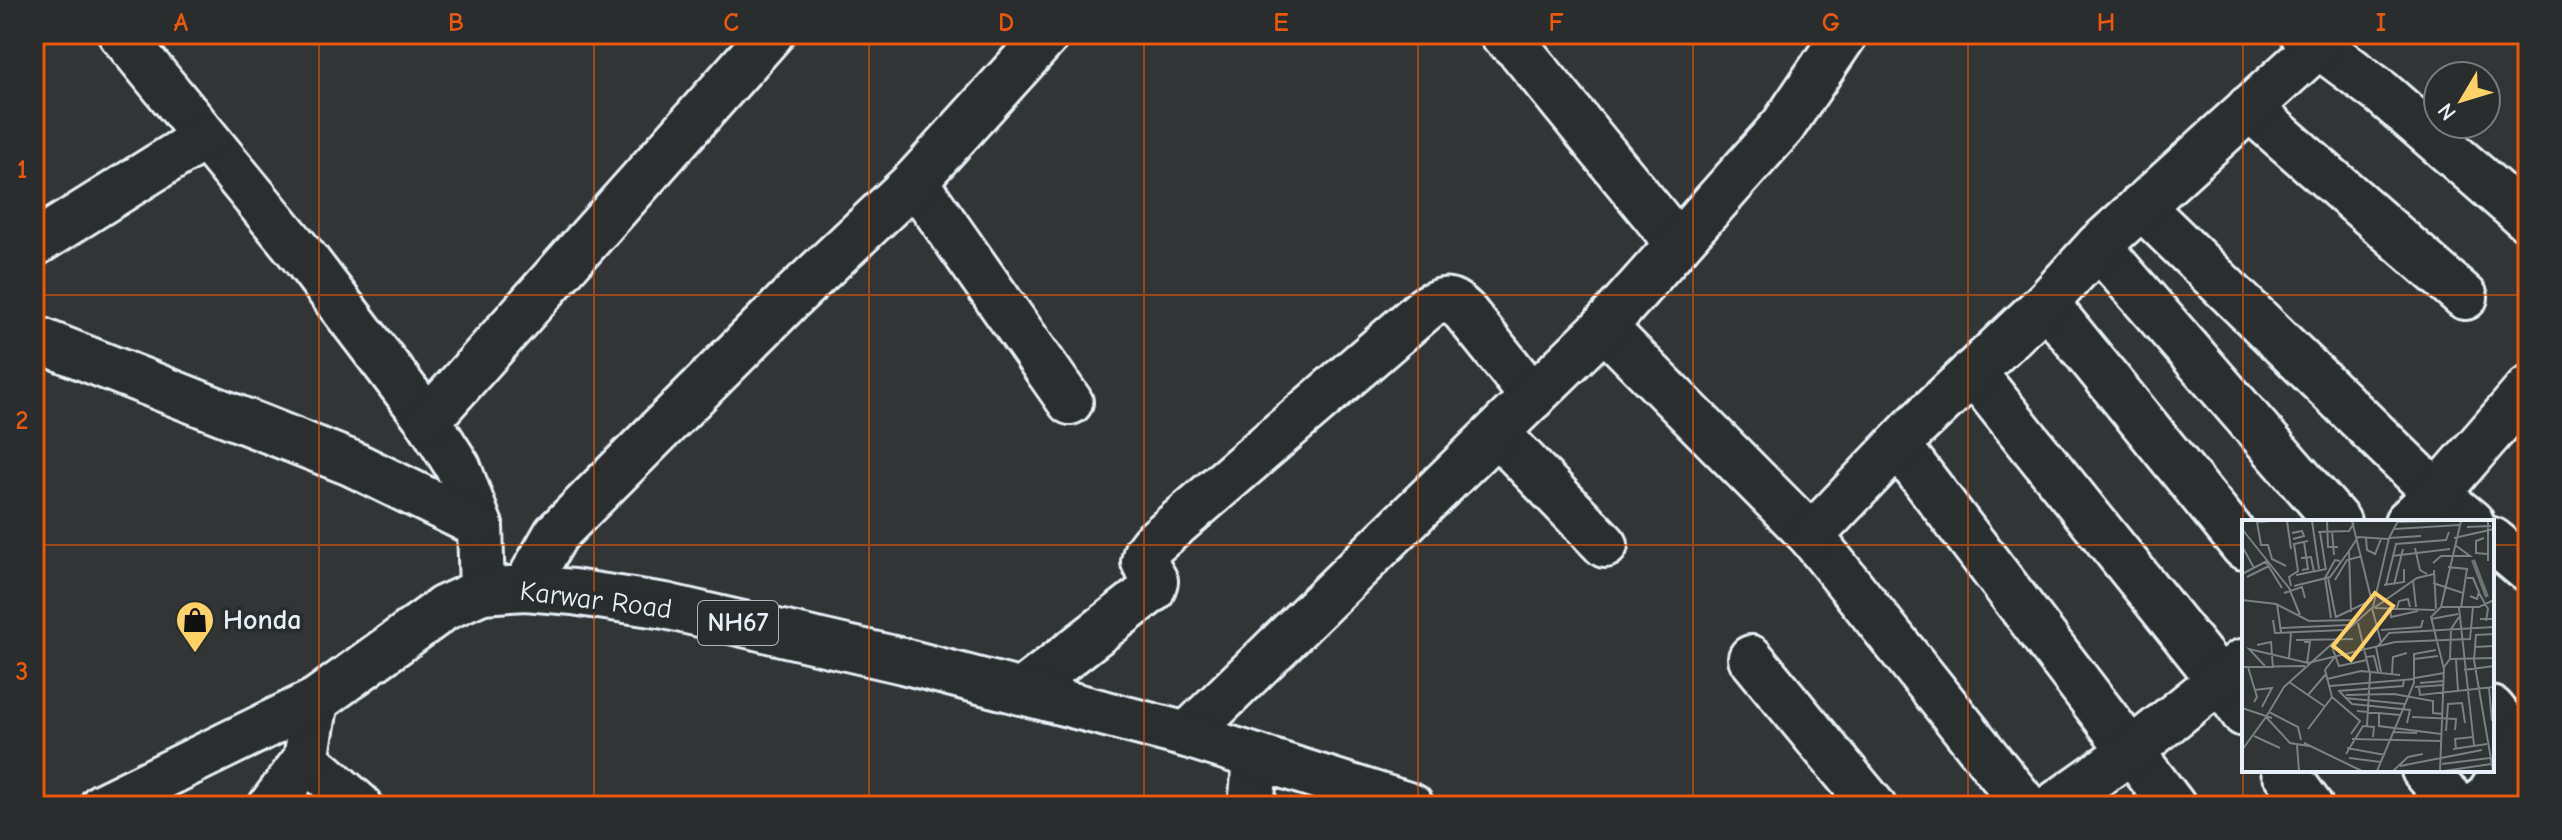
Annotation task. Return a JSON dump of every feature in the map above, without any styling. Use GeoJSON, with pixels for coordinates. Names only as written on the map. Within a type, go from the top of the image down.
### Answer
{"type":"FeatureCollection","features":[{"type":"Feature","properties":{"kind":"main road"},"geometry":{"type":"LineString","coordinates":[[121,34],[307,261],[428,420],[458,467],[480,526],[482,591]]}},
{"type":"Feature","properties":{"kind":"main road"},"geometry":{"type":"LineString","coordinates":[[428,420],[771,34]]}},
{"type":"Feature","properties":{"kind":"main road"},"geometry":{"type":"LineString","coordinates":[[525,588],[556,534],[789,300],[915,181],[1048,34]]}},
{"type":"Feature","properties":{"kind":"main road"},"geometry":{"type":"LineString","coordinates":[[1502,34],[1520,50],[1678,244]]}},
{"type":"Feature","properties":{"kind":"main road"},"geometry":{"type":"LineString","coordinates":[[1187,735],[1604,327],[1783,126],[1845,34]]}},
{"type":"Feature","properties":{"kind":"main road"},"geometry":{"type":"LineString","coordinates":[[1811,536],[1898,445],[2046,303],[2098,246],[2249,108],[2311,40],[2382,93],[2528,220]]}},
{"type":"Feature","properties":{"kind":"main road"},"geometry":{"type":"LineString","coordinates":[[2249,108],[2465,297]]}},
{"type":"Feature","properties":{"kind":"main road"},"geometry":{"type":"LineString","coordinates":[[34,244],[205,137]]}},
{"type":"Feature","properties":{"kind":"main road"},"geometry":{"type":"LineString","coordinates":[[915,181],[1070,402]]}},
{"type":"Feature","properties":{"kind":"main road"},"geometry":{"type":"LineString","coordinates":[[2141,206],[2422,508],[2464,520]]}},
{"type":"Feature","properties":{"kind":"main road"},"geometry":{"type":"LineString","coordinates":[[2098,246],[2336,520]]}},
{"type":"Feature","properties":{"kind":"main road"},"geometry":{"type":"LineString","coordinates":[[1021,692],[1152,590],[1155,581],[1144,562],[1152,545],[1414,318],[1440,299],[1452,300],[1464,311],[1533,397]]}},
{"type":"Feature","properties":{"kind":"main road"},"geometry":{"type":"LineString","coordinates":[[2046,303],[2242,545]]}},
{"type":"Feature","properties":{"kind":"main road"},"geometry":{"type":"LineString","coordinates":[[1604,327],[1811,536],[2026,806]]}},
{"type":"Feature","properties":{"kind":"main road"},"geometry":{"type":"LineString","coordinates":[[34,338],[351,463],[480,526]]}},
{"type":"Feature","properties":{"kind":"main road"},"geometry":{"type":"LineString","coordinates":[[1973,372],[2236,685],[2131,751],[2053,806]]}},
{"type":"Feature","properties":{"kind":"main road"},"geometry":{"type":"LineString","coordinates":[[2422,508],[2525,399]]}},
{"type":"Feature","properties":{"kind":"main road"},"geometry":{"type":"LineString","coordinates":[[1497,433],[1605,545]]}},
{"type":"Feature","properties":{"kind":"main road"},"geometry":{"type":"LineString","coordinates":[[1898,445],[2173,806]]}},
{"type":"Feature","properties":{"kind":"main road"},"geometry":{"type":"LineString","coordinates":[[2494,542],[2528,570]]}},
{"type":"Feature","properties":{"kind":"main road","name":"Karwar Road"},"geometry":{"type":"LineString","coordinates":[[102,806],[316,701],[444,608],[482,591],[525,588],[665,606],[903,661],[1187,735],[1411,806]]}},
{"type":"Feature","properties":{"kind":"main road"},"geometry":{"type":"LineString","coordinates":[[1751,658],[1873,806]]}},
{"type":"Feature","properties":{"kind":"main road"},"geometry":{"type":"LineString","coordinates":[[271,806],[306,759],[316,701]]}},
{"type":"Feature","properties":{"kind":"main road"},"geometry":{"type":"LineString","coordinates":[[2478,806],[2490,794],[2524,740],[2494,711]]}},
{"type":"Feature","properties":{"kind":"main road"},"geometry":{"type":"LineString","coordinates":[[1251,806],[1256,757]]}},
{"type":"Feature","properties":{"kind":"main road"},"geometry":{"type":"LineString","coordinates":[[306,759],[360,806]]}},
{"type":"Feature","properties":{"kind":"main road"},"geometry":{"type":"LineString","coordinates":[[2285,772],[2310,806]]}},
{"type":"Feature","properties":{"kind":"main road"},"geometry":{"type":"LineString","coordinates":[[2426,772],[2458,806]]}},
{"type":"Feature","properties":{"kind":"place","name":"Honda"},"geometry":{"type":"Point","coordinates":[195,654]}}]}
